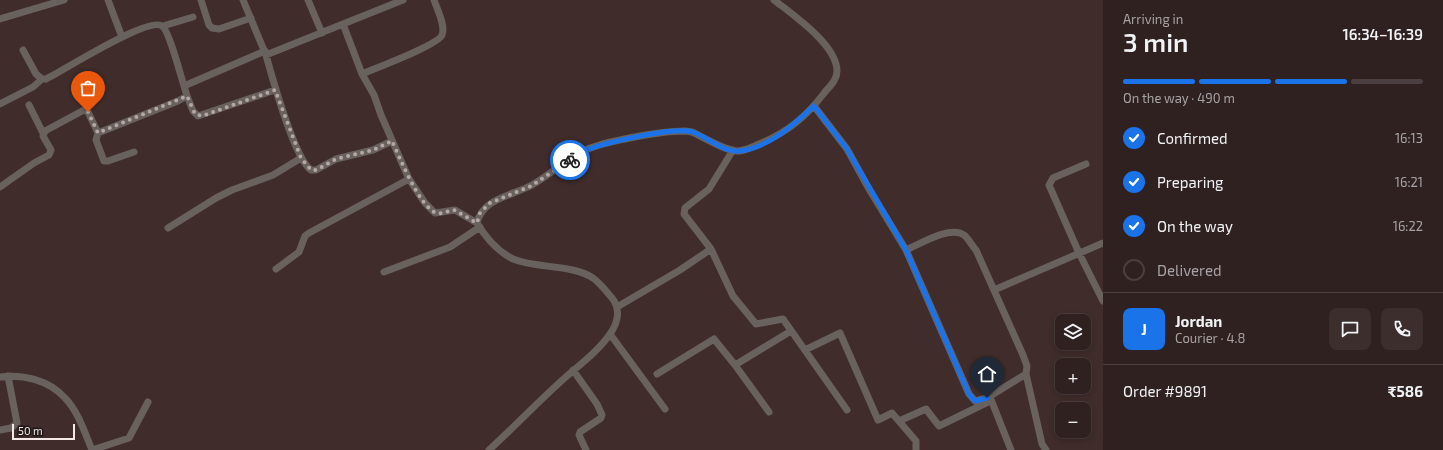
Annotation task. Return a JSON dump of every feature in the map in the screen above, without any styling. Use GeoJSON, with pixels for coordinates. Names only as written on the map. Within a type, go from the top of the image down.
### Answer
{"type":"FeatureCollection","features":[{"type":"Feature","properties":{"kind":"street"},"geometry":{"type":"LineString","coordinates":[[0,20],[64,0]]}},
{"type":"Feature","properties":{"kind":"street"},"geometry":{"type":"LineString","coordinates":[[108,0],[122,37]]}},
{"type":"Feature","properties":{"kind":"street"},"geometry":{"type":"LineString","coordinates":[[201,0],[209,25],[212,28],[219,29],[251,18]]}},
{"type":"Feature","properties":{"kind":"street"},"geometry":{"type":"LineString","coordinates":[[243,0],[265,53],[275,90],[301,158],[307,168],[316,170],[336,159],[373,150],[392,141]]}},
{"type":"Feature","properties":{"kind":"street"},"geometry":{"type":"LineString","coordinates":[[308,0],[322,33]]}},
{"type":"Feature","properties":{"kind":"street"},"geometry":{"type":"LineString","coordinates":[[184,86],[403,0]]}},
{"type":"Feature","properties":{"kind":"street"},"geometry":{"type":"LineString","coordinates":[[362,74],[429,46],[440,39],[443,35],[443,28],[434,0]]}},
{"type":"Feature","properties":{"kind":"street"},"geometry":{"type":"LineString","coordinates":[[384,272],[450,247],[479,225],[480,213],[490,203],[531,186],[584,151],[603,144],[685,131],[692,132],[733,150],[739,151],[751,148],[790,129],[814,106],[834,81],[837,71],[832,56],[823,43],[803,23],[774,0]]}},
{"type":"Feature","properties":{"kind":"street"},"geometry":{"type":"LineString","coordinates":[[0,104],[33,87],[42,79],[60,72],[106,44],[156,24],[163,26],[193,17]]}},
{"type":"Feature","properties":{"kind":"street"},"geometry":{"type":"LineString","coordinates":[[343,24],[362,74],[374,95],[409,179],[425,203],[435,212],[454,210],[479,225],[492,244],[502,253],[514,259],[529,264],[571,271],[592,278],[604,288],[617,307],[616,324],[597,350],[573,370],[489,450]]}},
{"type":"Feature","properties":{"kind":"street"},"geometry":{"type":"LineString","coordinates":[[163,26],[187,96],[195,114],[202,116],[275,90]]}},
{"type":"Feature","properties":{"kind":"street"},"geometry":{"type":"LineString","coordinates":[[24,50],[36,74],[42,79]]}},
{"type":"Feature","properties":{"kind":"street"},"geometry":{"type":"LineString","coordinates":[[98,133],[187,96]]}},
{"type":"Feature","properties":{"kind":"street"},"geometry":{"type":"LineString","coordinates":[[0,186],[34,162],[49,155],[51,150],[29,105]]}},
{"type":"Feature","properties":{"kind":"street"},"geometry":{"type":"LineString","coordinates":[[814,106],[847,149],[906,250],[969,394],[975,401],[991,399]]}},
{"type":"Feature","properties":{"kind":"street"},"geometry":{"type":"LineString","coordinates":[[43,132],[84,110],[88,112],[98,133],[96,140],[104,161],[134,152]]}},
{"type":"Feature","properties":{"kind":"street"},"geometry":{"type":"LineString","coordinates":[[733,150],[709,189],[684,210],[684,214],[711,249],[733,296],[756,324],[783,319],[847,410]]}},
{"type":"Feature","properties":{"kind":"street"},"geometry":{"type":"LineString","coordinates":[[168,228],[216,198],[232,190],[273,175],[301,158]]}},
{"type":"Feature","properties":{"kind":"street"},"geometry":{"type":"LineString","coordinates":[[1086,164],[1053,178],[1049,185],[1103,301]]}},
{"type":"Feature","properties":{"kind":"street"},"geometry":{"type":"LineString","coordinates":[[276,269],[299,252],[305,236],[309,233],[409,179]]}},
{"type":"Feature","properties":{"kind":"street"},"geometry":{"type":"LineString","coordinates":[[906,250],[946,232],[957,232],[965,236],[976,250],[1027,366],[1026,374],[1042,444],[1046,450]]}},
{"type":"Feature","properties":{"kind":"street"},"geometry":{"type":"LineString","coordinates":[[994,290],[1079,252],[1103,243]]}},
{"type":"Feature","properties":{"kind":"street"},"geometry":{"type":"LineString","coordinates":[[617,307],[680,270],[711,249]]}},
{"type":"Feature","properties":{"kind":"street"},"geometry":{"type":"LineString","coordinates":[[734,365],[791,331]]}},
{"type":"Feature","properties":{"kind":"street"},"geometry":{"type":"LineString","coordinates":[[805,350],[840,333],[878,420],[892,413],[916,441],[916,450]]}},
{"type":"Feature","properties":{"kind":"street"},"geometry":{"type":"LineString","coordinates":[[610,334],[665,409]]}},
{"type":"Feature","properties":{"kind":"street"},"geometry":{"type":"LineString","coordinates":[[657,374],[714,339],[769,412]]}},
{"type":"Feature","properties":{"kind":"street"},"geometry":{"type":"LineString","coordinates":[[573,370],[597,404],[602,415],[601,418],[580,432],[579,435],[586,450]]}},
{"type":"Feature","properties":{"kind":"street"},"geometry":{"type":"LineString","coordinates":[[899,421],[926,409],[939,426],[991,399],[1026,374]]}},
{"type":"Feature","properties":{"kind":"street"},"geometry":{"type":"LineString","coordinates":[[0,430],[11,428],[17,423],[8,376]]}},
{"type":"Feature","properties":{"kind":"street"},"geometry":{"type":"LineString","coordinates":[[0,377],[28,377],[48,385],[66,398],[76,414],[92,450],[129,438],[148,402]]}},
{"type":"Feature","properties":{"kind":"street"},"geometry":{"type":"LineString","coordinates":[[991,399],[1011,450]]}},
{"type":"Feature","properties":{"kind":"way so far"},"geometry":{"type":"LineString","coordinates":[[88,112],[98,133],[138,118],[187,96],[195,114],[202,116],[275,90],[301,158],[307,168],[316,170],[336,159],[373,150],[392,141],[409,179],[425,203],[432,210],[439,213],[454,210],[477,223],[480,213],[490,203],[531,186],[570,160]]}},
{"type":"Feature","properties":{"kind":"route"},"geometry":{"type":"LineString","coordinates":[[570,160],[584,151],[603,144],[678,131],[692,132],[730,150],[739,151],[751,148],[790,129],[814,106],[838,135],[847,149],[906,250],[969,394],[975,401],[980,401],[987,398]]}}]}
